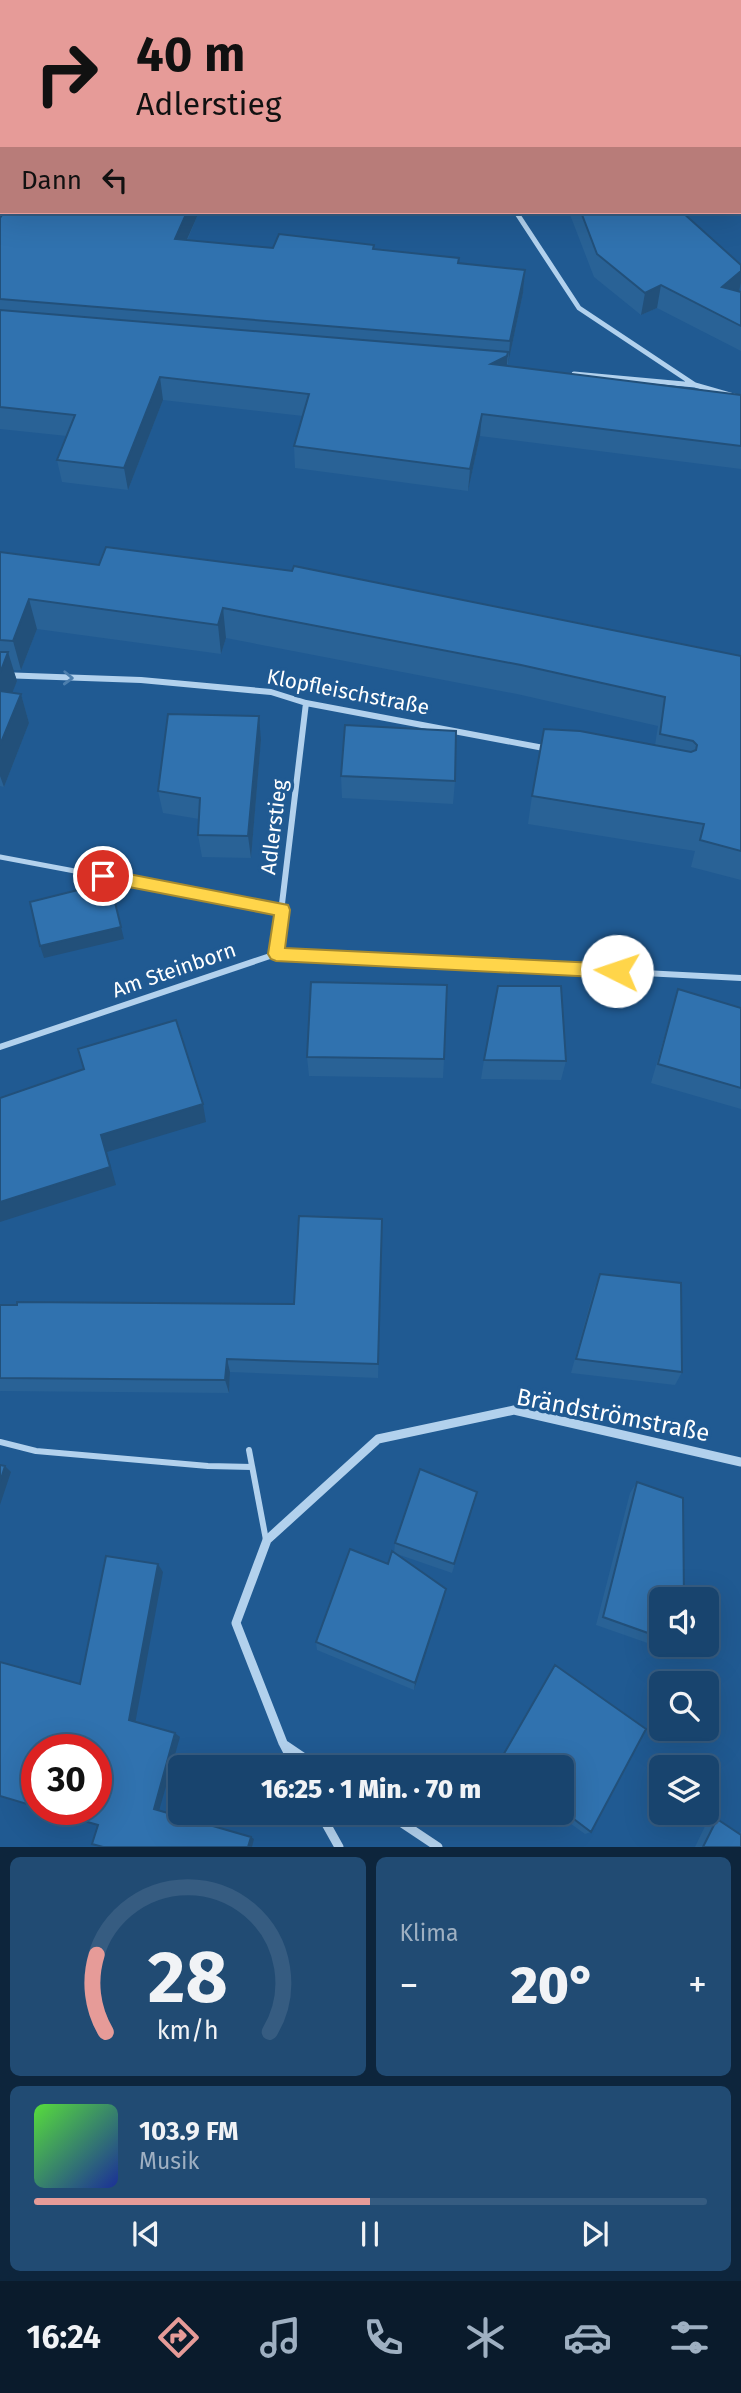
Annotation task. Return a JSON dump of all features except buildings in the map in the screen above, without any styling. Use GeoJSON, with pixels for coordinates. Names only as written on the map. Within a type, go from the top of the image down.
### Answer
{"type":"FeatureCollection","features":[{"type":"Feature","properties":{"kind":"street"},"geometry":{"type":"LineString","coordinates":[[517,214],[579,308],[695,385]]}},
{"type":"Feature","properties":{"kind":"street"},"geometry":{"type":"LineString","coordinates":[[564,374],[695,385],[741,398]]}},
{"type":"Feature","properties":{"kind":"street","name":"Klopfleischstraße"},"geometry":{"type":"LineString","coordinates":[[0,676],[141,680],[271,692],[306,703],[564,752]]}},
{"type":"Feature","properties":{"kind":"street","name":"Adlerstieg"},"geometry":{"type":"LineString","coordinates":[[276,954],[306,703]]}},
{"type":"Feature","properties":{"kind":"street","name":"Am Steinborn"},"geometry":{"type":"LineString","coordinates":[[0,1047],[276,954],[741,978]]}},
{"type":"Feature","properties":{"kind":"street","name":"Brändströmstraße"},"geometry":{"type":"LineString","coordinates":[[267,1540],[378,1439],[514,1410],[741,1462]]}},
{"type":"Feature","properties":{"kind":"street"},"geometry":{"type":"LineString","coordinates":[[267,1540],[236,1623],[289,1755]]}},
{"type":"Feature","properties":{"kind":"street"},"geometry":{"type":"LineString","coordinates":[[282,1743],[300,1755]]}},
{"type":"Feature","properties":{"kind":"street"},"geometry":{"type":"LineString","coordinates":[[327,1825],[339,1847]]}},
{"type":"Feature","properties":{"kind":"street"},"geometry":{"type":"LineString","coordinates":[[405,1825],[438,1847]]}},
{"type":"Feature","properties":{"kind":"lane"},"geometry":{"type":"LineString","coordinates":[[0,857],[282,910]]}},
{"type":"Feature","properties":{"kind":"lane"},"geometry":{"type":"LineString","coordinates":[[0,1442],[36,1451],[208,1466],[252,1467]]}},
{"type":"Feature","properties":{"kind":"lane"},"geometry":{"type":"LineString","coordinates":[[249,1450],[267,1540]]}},
{"type":"Feature","properties":{"kind":"route"},"geometry":{"type":"LineString","coordinates":[[103,876],[282,910],[276,954],[617,971]]}}]}
